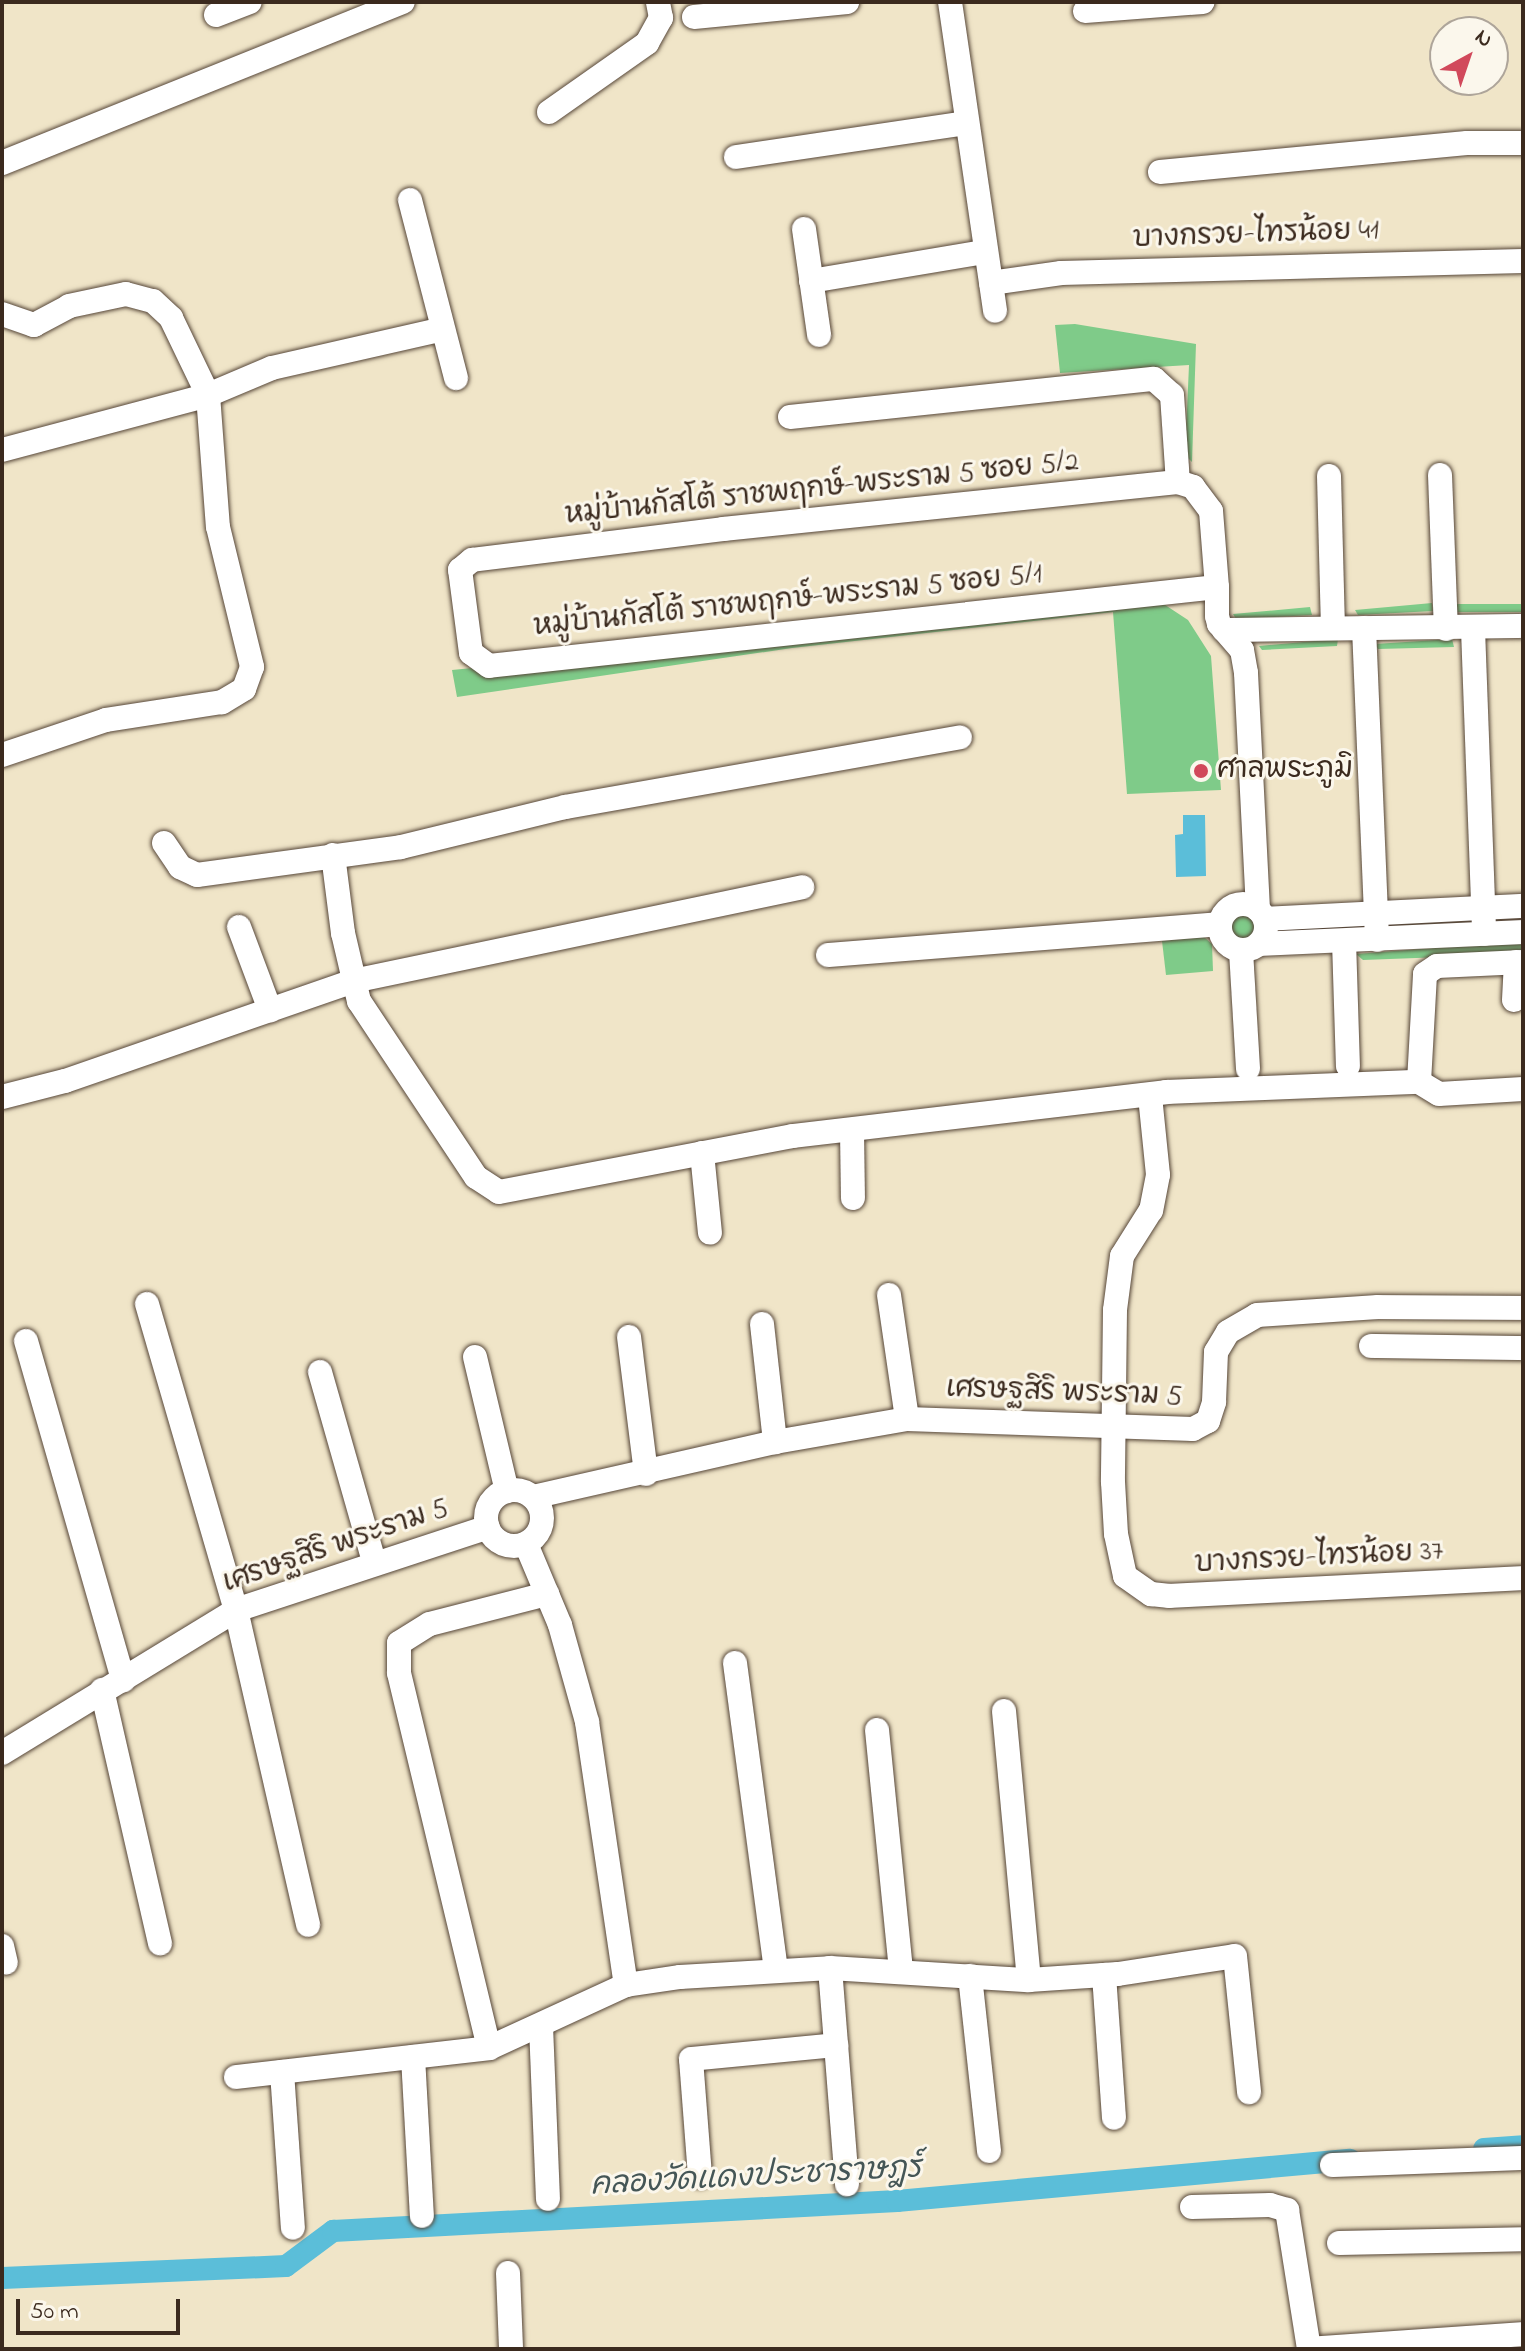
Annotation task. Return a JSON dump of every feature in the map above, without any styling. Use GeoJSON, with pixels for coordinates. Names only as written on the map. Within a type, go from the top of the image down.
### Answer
{"type":"FeatureCollection","features":[{"type":"Feature","properties":{"kind":"street"},"geometry":{"type":"LineString","coordinates":[[216,15],[250,2]]}},
{"type":"Feature","properties":{"kind":"street"},"geometry":{"type":"LineString","coordinates":[[2,163],[403,2]]}},
{"type":"Feature","properties":{"kind":"street"},"geometry":{"type":"LineString","coordinates":[[549,112],[647,43],[661,18],[658,2]]}},
{"type":"Feature","properties":{"kind":"street"},"geometry":{"type":"LineString","coordinates":[[694,17],[847,2]]}},
{"type":"Feature","properties":{"kind":"street"},"geometry":{"type":"LineString","coordinates":[[950,2],[965,123],[995,311]]}},
{"type":"Feature","properties":{"kind":"street"},"geometry":{"type":"LineString","coordinates":[[1085,11],[1203,2]]}},
{"type":"Feature","properties":{"kind":"street"},"geometry":{"type":"LineString","coordinates":[[736,157],[965,123]]}},
{"type":"Feature","properties":{"kind":"street"},"geometry":{"type":"LineString","coordinates":[[1160,172],[1467,143],[1523,143]]}},
{"type":"Feature","properties":{"kind":"street"},"geometry":{"type":"LineString","coordinates":[[410,200],[456,378]]}},
{"type":"Feature","properties":{"kind":"street"},"geometry":{"type":"LineString","coordinates":[[804,229],[819,335]]}},
{"type":"Feature","properties":{"kind":"street"},"geometry":{"type":"LineString","coordinates":[[811,281],[985,252]]}},
{"type":"Feature","properties":{"kind":"street","name":"บางกรวย-ไทรน้อย 41"},"geometry":{"type":"LineString","coordinates":[[991,283],[1061,273],[1523,261]]}},
{"type":"Feature","properties":{"kind":"street"},"geometry":{"type":"LineString","coordinates":[[2,314],[34,325],[100,296],[139,295],[171,318],[208,395],[218,527],[252,667],[244,689],[222,702],[106,720],[2,755]]}},
{"type":"Feature","properties":{"kind":"street"},"geometry":{"type":"LineString","coordinates":[[2,450],[208,395],[272,368],[443,329]]}},
{"type":"Feature","properties":{"kind":"street"},"geometry":{"type":"LineString","coordinates":[[790,417],[1154,379],[1172,395],[1178,482],[1193,487],[1211,511],[1224,630],[1242,650],[1246,673],[1261,915],[1250,947],[1248,1069]]}},
{"type":"Feature","properties":{"kind":"street"},"geometry":{"type":"LineString","coordinates":[[1440,475],[1446,629]]}},
{"type":"Feature","properties":{"kind":"street"},"geometry":{"type":"LineString","coordinates":[[1329,476],[1333,626]]}},
{"type":"Feature","properties":{"kind":"street","name":"หมู่บ้านกัสโต้ ราชพฤกษ์-พระราม 5 ซอย 5/2"},"geometry":{"type":"LineString","coordinates":[[472,560],[1178,482]]}},
{"type":"Feature","properties":{"kind":"street","name":"หมู่บ้านกัสโต้ ราชพฤกษ์-พระราม 5 ซอย 5/1"},"geometry":{"type":"LineString","coordinates":[[472,560],[460,570],[471,653],[489,666],[1217,587]]}},
{"type":"Feature","properties":{"kind":"street"},"geometry":{"type":"LineString","coordinates":[[1224,630],[1333,626],[1446,629],[1523,626]]}},
{"type":"Feature","properties":{"kind":"street"},"geometry":{"type":"LineString","coordinates":[[1364,628],[1377,940]]}},
{"type":"Feature","properties":{"kind":"street"},"geometry":{"type":"LineString","coordinates":[[1473,629],[1484,934]]}},
{"type":"Feature","properties":{"kind":"street"},"geometry":{"type":"LineString","coordinates":[[164,843],[180,867],[197,875],[401,847],[565,807],[960,737]]}},
{"type":"Feature","properties":{"kind":"street"},"geometry":{"type":"LineString","coordinates":[[333,855],[353,981],[359,1001],[476,1177],[491,1189],[506,1191],[702,1153],[852,1130],[1150,1096],[1299,1084],[1419,1082],[1439,1094],[1523,1089]]}},
{"type":"Feature","properties":{"kind":"street"},"geometry":{"type":"LineString","coordinates":[[2,1097],[65,1081],[353,981],[802,887]]}},
{"type":"Feature","properties":{"kind":"street"},"geometry":{"type":"LineString","coordinates":[[1523,906],[1261,915],[1237,904],[1225,912],[1219,924],[1225,942],[1250,947],[1523,932]]}},
{"type":"Feature","properties":{"kind":"street"},"geometry":{"type":"LineString","coordinates":[[828,955],[1219,924]]}},
{"type":"Feature","properties":{"kind":"street"},"geometry":{"type":"LineString","coordinates":[[239,927],[270,1010]]}},
{"type":"Feature","properties":{"kind":"street"},"geometry":{"type":"LineString","coordinates":[[1344,941],[1348,1066]]}},
{"type":"Feature","properties":{"kind":"street"},"geometry":{"type":"LineString","coordinates":[[1419,1082],[1425,974],[1437,966],[1520,962],[1514,1000]]}},
{"type":"Feature","properties":{"kind":"street"},"geometry":{"type":"LineString","coordinates":[[1114,1424],[1115,1310],[1122,1256],[1151,1210],[1158,1175],[1150,1096]]}},
{"type":"Feature","properties":{"kind":"street"},"geometry":{"type":"LineString","coordinates":[[852,1130],[853,1198]]}},
{"type":"Feature","properties":{"kind":"street"},"geometry":{"type":"LineString","coordinates":[[702,1153],[710,1233]]}},
{"type":"Feature","properties":{"kind":"street"},"geometry":{"type":"LineString","coordinates":[[889,1295],[907,1419]]}},
{"type":"Feature","properties":{"kind":"street"},"geometry":{"type":"LineString","coordinates":[[147,1304],[236,1610],[308,1925]]}},
{"type":"Feature","properties":{"kind":"street","name":"เศรษฐสิริ พระราม 5"},"geometry":{"type":"LineString","coordinates":[[488,1527],[492,1500],[507,1491],[533,1497],[646,1474],[775,1442],[907,1419],[1193,1429],[1208,1421],[1216,1352],[1228,1332],[1257,1315],[1378,1307],[1523,1308]]}},
{"type":"Feature","properties":{"kind":"street"},"geometry":{"type":"LineString","coordinates":[[762,1324],[775,1442]]}},
{"type":"Feature","properties":{"kind":"street"},"geometry":{"type":"LineString","coordinates":[[629,1337],[646,1474]]}},
{"type":"Feature","properties":{"kind":"street"},"geometry":{"type":"LineString","coordinates":[[26,1341],[113,1685],[160,1943]]}},
{"type":"Feature","properties":{"kind":"street"},"geometry":{"type":"LineString","coordinates":[[1371,1346],[1523,1348]]}},
{"type":"Feature","properties":{"kind":"street"},"geometry":{"type":"LineString","coordinates":[[475,1357],[507,1491]]}},
{"type":"Feature","properties":{"kind":"street"},"geometry":{"type":"LineString","coordinates":[[320,1372],[374,1561]]}},
{"type":"Feature","properties":{"kind":"street","name":"บางกรวย-ไทรน้อย 37"},"geometry":{"type":"LineString","coordinates":[[1114,1424],[1116,1534],[1125,1576],[1151,1594],[1170,1596],[1523,1578]]}},
{"type":"Feature","properties":{"kind":"street"},"geometry":{"type":"LineString","coordinates":[[533,1497],[542,1522],[526,1544],[547,1594],[587,1722],[626,1985]]}},
{"type":"Feature","properties":{"kind":"street","name":"เศรษฐสิริ พระราม 5"},"geometry":{"type":"LineString","coordinates":[[3,1745],[113,1685],[236,1610],[374,1561],[488,1527]]}},
{"type":"Feature","properties":{"kind":"street","name":"เศรษฐสิริ พระราม 5"},"geometry":{"type":"LineString","coordinates":[[488,1527],[508,1545],[526,1544]]}},
{"type":"Feature","properties":{"kind":"street"},"geometry":{"type":"LineString","coordinates":[[489,2048],[399,1673],[399,1643],[430,1624],[547,1594]]}},
{"type":"Feature","properties":{"kind":"street"},"geometry":{"type":"LineString","coordinates":[[735,1663],[776,1969]]}},
{"type":"Feature","properties":{"kind":"street"},"geometry":{"type":"LineString","coordinates":[[1004,1711],[1029,1980]]}},
{"type":"Feature","properties":{"kind":"street"},"geometry":{"type":"LineString","coordinates":[[877,1730],[901,1972]]}},
{"type":"Feature","properties":{"kind":"street"},"geometry":{"type":"LineString","coordinates":[[236,2077],[489,2048],[626,1985],[776,1969],[830,1968],[1029,1980],[1104,1975],[1235,1956],[1249,2092]]}},
{"type":"Feature","properties":{"kind":"street"},"geometry":{"type":"LineString","coordinates":[[830,1968],[847,2184]]}},
{"type":"Feature","properties":{"kind":"street"},"geometry":{"type":"LineString","coordinates":[[1104,1975],[1114,2118]]}},
{"type":"Feature","properties":{"kind":"street"},"geometry":{"type":"LineString","coordinates":[[970,1976],[989,2151]]}},
{"type":"Feature","properties":{"kind":"street"},"geometry":{"type":"LineString","coordinates":[[541,2026],[548,2199]]}},
{"type":"Feature","properties":{"kind":"street"},"geometry":{"type":"LineString","coordinates":[[700,2176],[691,2059],[836,2045]]}},
{"type":"Feature","properties":{"kind":"street"},"geometry":{"type":"LineString","coordinates":[[413,2057],[422,2216]]}},
{"type":"Feature","properties":{"kind":"street"},"geometry":{"type":"LineString","coordinates":[[282,2072],[293,2228]]}},
{"type":"Feature","properties":{"kind":"street"},"geometry":{"type":"LineString","coordinates":[[1332,2165],[1523,2158]]}},
{"type":"Feature","properties":{"kind":"street"},"geometry":{"type":"LineString","coordinates":[[1192,2207],[1280,2205],[1287,2210],[1309,2349],[1523,2334]]}},
{"type":"Feature","properties":{"kind":"street"},"geometry":{"type":"LineString","coordinates":[[1339,2243],[1523,2239]]}},
{"type":"Feature","properties":{"kind":"street"},"geometry":{"type":"LineString","coordinates":[[508,2273],[511,2349]]}},
{"type":"Feature","properties":{"kind":"green space"},"geometry":{"type":"Polygon","coordinates":[[[1075,324],[1196,344],[1192,462],[1185,455],[1189,365],[1060,373],[1055,325],[1075,324]]]}},
{"type":"Feature","properties":{"kind":"green space"},"geometry":{"type":"Polygon","coordinates":[[[1156,599],[1188,620],[1211,656],[1221,790],[1127,794],[1113,612],[792,648],[457,697],[452,670],[1156,599]]]}},
{"type":"Feature","properties":{"kind":"green space"},"geometry":{"type":"Polygon","coordinates":[[[1432,603],[1433,611],[1358,615],[1355,610],[1432,603]]]}},
{"type":"Feature","properties":{"kind":"green space"},"geometry":{"type":"Polygon","coordinates":[[[1452,604],[1523,604],[1523,612],[1452,612],[1452,604]]]}},
{"type":"Feature","properties":{"kind":"green space"},"geometry":{"type":"Polygon","coordinates":[[[1310,607],[1312,615],[1236,619],[1233,614],[1310,607]]]}},
{"type":"Feature","properties":{"kind":"green space"},"geometry":{"type":"Polygon","coordinates":[[[1338,639],[1337,646],[1262,650],[1259,646],[1338,639]]]}},
{"type":"Feature","properties":{"kind":"green space"},"geometry":{"type":"Polygon","coordinates":[[[1452,639],[1454,647],[1378,649],[1375,644],[1452,639]]]}},
{"type":"Feature","properties":{"kind":"green space"},"geometry":{"type":"Polygon","coordinates":[[[1242,914],[1252,918],[1256,928],[1252,938],[1242,942],[1232,938],[1228,928],[1232,918],[1242,914]]]}},
{"type":"Feature","properties":{"kind":"green space"},"geometry":{"type":"Polygon","coordinates":[[[1204,937],[1212,944],[1213,971],[1166,975],[1162,941],[1204,937]]]}},
{"type":"Feature","properties":{"kind":"green space"},"geometry":{"type":"Polygon","coordinates":[[[1523,941],[1523,954],[1363,960],[1356,954],[1523,941]]]}},
{"type":"Feature","properties":{"kind":"water"},"geometry":{"type":"Polygon","coordinates":[[[1183,815],[1205,815],[1206,876],[1176,877],[1175,835],[1183,834],[1183,815]]]}},
{"type":"Feature","properties":{"kind":"waterway","name":"คลองวัดแดงประชาราษฎร์"},"geometry":{"type":"LineString","coordinates":[[1484,2149],[1523,2146]]}},
{"type":"Feature","properties":{"kind":"waterway","name":"คลองวัดแดงประชาราษฎร์"},"geometry":{"type":"LineString","coordinates":[[2,2278],[286,2266],[333,2231],[897,2201],[1350,2160]]}},
{"type":"Feature","properties":{"kind":"place","name":"ศาลพระภูมิ"},"geometry":{"type":"Point","coordinates":[1201,771]}}]}
